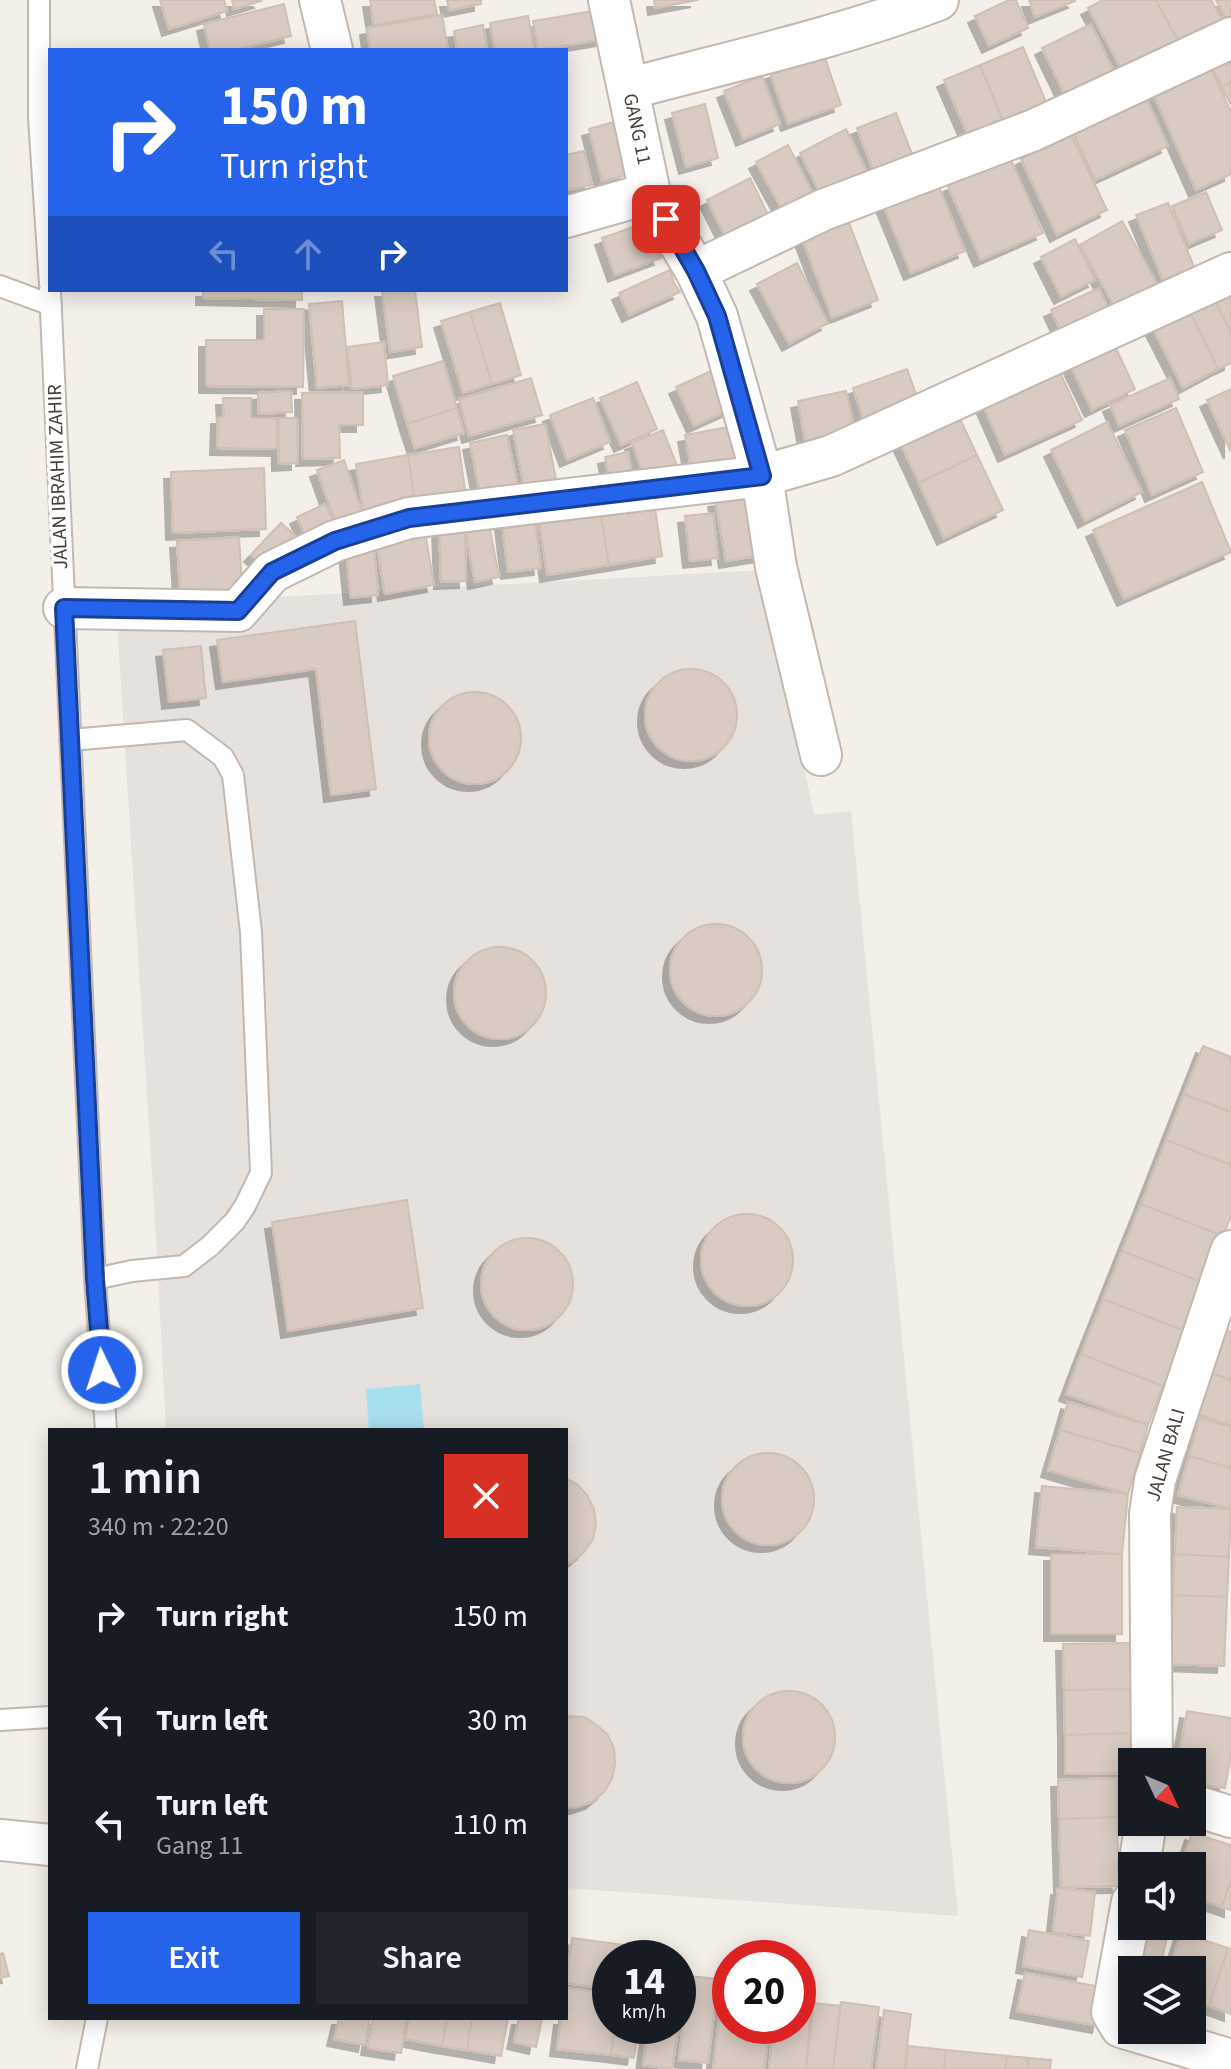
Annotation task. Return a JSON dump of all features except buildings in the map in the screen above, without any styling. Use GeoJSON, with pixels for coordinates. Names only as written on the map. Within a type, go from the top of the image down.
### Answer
{"type":"FeatureCollection","features":[{"type":"Feature","properties":{"kind":"street"},"geometry":{"type":"LineString","coordinates":[[320,0],[332,48]]}},
{"type":"Feature","properties":{"kind":"street","name":"GANG 11"},"geometry":{"type":"LineString","coordinates":[[609,0],[650,193],[696,271],[717,316],[762,476],[776,567],[821,755]]}},
{"type":"Feature","properties":{"kind":"street"},"geometry":{"type":"LineString","coordinates":[[628,89],[903,14],[938,0]]}},
{"type":"Feature","properties":{"kind":"street"},"geometry":{"type":"LineString","coordinates":[[696,271],[823,210],[1034,130],[1231,38]]}},
{"type":"Feature","properties":{"kind":"street"},"geometry":{"type":"LineString","coordinates":[[568,216],[650,193]]}},
{"type":"Feature","properties":{"kind":"street"},"geometry":{"type":"LineString","coordinates":[[64,608],[238,611],[272,572],[335,541],[409,518],[762,476],[831,456],[1231,273]]}},
{"type":"Feature","properties":{"kind":"street","name":"JALAN BALI"},"geometry":{"type":"LineString","coordinates":[[1152,1748],[1150,1514],[1155,1480],[1231,1251]]}},
{"type":"Feature","properties":{"kind":"street"},"geometry":{"type":"LineString","coordinates":[[1206,1809],[1231,1817]]}},
{"type":"Feature","properties":{"kind":"street"},"geometry":{"type":"LineString","coordinates":[[0,1840],[48,1845]]}},
{"type":"Feature","properties":{"kind":"street"},"geometry":{"type":"LineString","coordinates":[[1125,1940],[1112,2012],[1121,2027],[1231,2060]]}},
{"type":"Feature","properties":{"kind":"lane"},"geometry":{"type":"LineString","coordinates":[[39,0],[39,118],[48,254]]}},
{"type":"Feature","properties":{"kind":"lane"},"geometry":{"type":"LineString","coordinates":[[0,286],[51,297]]}},
{"type":"Feature","properties":{"kind":"lane","name":"JALAN IBRAHIM ZAHIR"},"geometry":{"type":"LineString","coordinates":[[51,297],[95,1279],[106,1428]]}},
{"type":"Feature","properties":{"kind":"lane"},"geometry":{"type":"LineString","coordinates":[[70,740],[187,730],[223,757],[233,775],[251,932],[261,1173],[235,1221],[184,1266],[132,1271],[95,1279]]}},
{"type":"Feature","properties":{"kind":"lane"},"geometry":{"type":"LineString","coordinates":[[0,1720],[42,1717]]}},
{"type":"Feature","properties":{"kind":"lane"},"geometry":{"type":"LineString","coordinates":[[87,2069],[97,2020]]}},
{"type":"Feature","properties":{"kind":"shaded area"},"geometry":{"type":"Polygon","coordinates":[[[763,570],[814,815],[851,811],[958,1916],[568,1888],[568,1428],[166,1428],[116,606],[763,570]]]}},
{"type":"Feature","properties":{"kind":"water"},"geometry":{"type":"Polygon","coordinates":[[[420,1384],[424,1428],[369,1428],[366,1389],[420,1384]]]}},
{"type":"Feature","properties":{"kind":"route"},"geometry":{"type":"LineString","coordinates":[[102,1370],[95,1279],[64,608],[238,611],[272,572],[335,541],[409,518],[762,476],[717,316],[666,219]]}}]}
